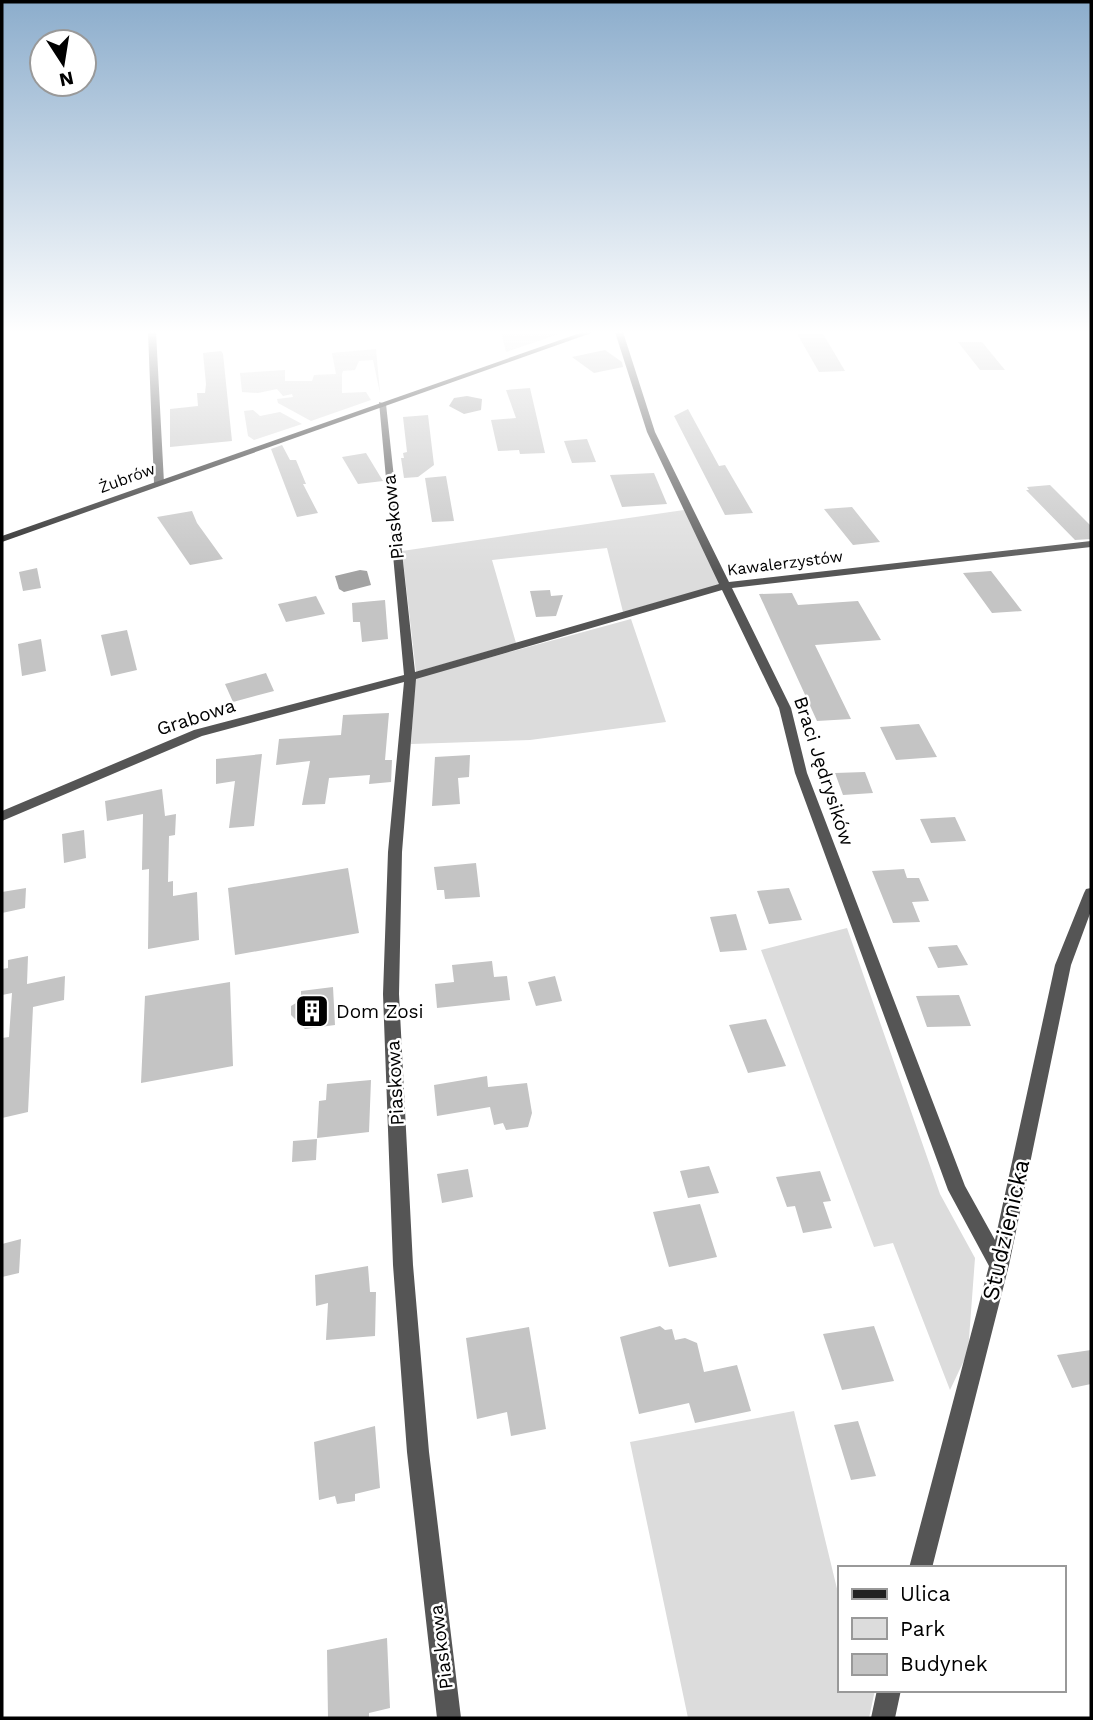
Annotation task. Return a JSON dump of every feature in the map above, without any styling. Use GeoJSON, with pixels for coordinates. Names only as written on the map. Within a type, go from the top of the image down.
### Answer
{"type":"FeatureCollection","features":[{"type":"Feature","properties":{"kind":"main road","name":"Żubrów"},"geometry":{"type":"LineString","coordinates":[[2,539],[359,412]]}},
{"type":"Feature","properties":{"kind":"street"},"geometry":{"type":"LineString","coordinates":[[156,412],[159,483]]}},
{"type":"Feature","properties":{"kind":"street","name":"Piaskowa"},"geometry":{"type":"LineString","coordinates":[[383,412],[410,677],[395,852],[391,994],[404,1265],[418,1452],[449,1718]]}},
{"type":"Feature","properties":{"kind":"street","name":"Braci Jędrysików"},"geometry":{"type":"LineString","coordinates":[[645,412],[651,432],[785,708],[801,773],[957,1190],[999,1265]]}},
{"type":"Feature","properties":{"kind":"street","name":"Kawalerzystów"},"geometry":{"type":"LineString","coordinates":[[410,677],[727,585],[1091,544]]}},
{"type":"Feature","properties":{"kind":"street","name":"Grabowa"},"geometry":{"type":"LineString","coordinates":[[2,816],[198,733],[410,677]]}},
{"type":"Feature","properties":{"kind":"street","name":"Studzienicka"},"geometry":{"type":"LineString","coordinates":[[921,1566],[999,1265],[1063,965],[1091,892]]}},
{"type":"Feature","properties":{"kind":"street"},"geometry":{"type":"LineString","coordinates":[[883,1718],[889,1692]]}},
{"type":"Feature","properties":{"kind":"green space"},"geometry":{"type":"Polygon","coordinates":[[[244,412],[256,412],[260,416],[280,412],[302,424],[254,440],[248,436],[244,412]]]}},
{"type":"Feature","properties":{"kind":"green space"},"geometry":{"type":"Polygon","coordinates":[[[295,412],[336,412],[311,421],[295,412]]]}},
{"type":"Feature","properties":{"kind":"green space"},"geometry":{"type":"Polygon","coordinates":[[[684,510],[722,584],[623,612],[607,548],[492,560],[516,643],[416,672],[402,551],[684,510]]]}},
{"type":"Feature","properties":{"kind":"green space"},"geometry":{"type":"Polygon","coordinates":[[[631,619],[666,722],[530,740],[411,744],[415,678],[631,619]]]}},
{"type":"Feature","properties":{"kind":"green space"},"geometry":{"type":"Polygon","coordinates":[[[847,928],[940,1194],[975,1258],[968,1352],[950,1390],[893,1243],[874,1247],[761,950],[847,928]]]}},
{"type":"Feature","properties":{"kind":"green space"},"geometry":{"type":"Polygon","coordinates":[[[794,1411],[838,1593],[838,1692],[875,1692],[869,1718],[688,1718],[630,1442],[794,1411]]]}},
{"type":"Feature","properties":{"kind":"shaded area"},"geometry":{"type":"Polygon","coordinates":[[[367,571],[371,585],[344,592],[339,589],[335,576],[367,571]]]}},
{"type":"Feature","properties":{"kind":"building"},"geometry":{"type":"Polygon","coordinates":[[[170,412],[229,412],[232,441],[170,447],[170,412]]]}},
{"type":"Feature","properties":{"kind":"building"},"geometry":{"type":"Polygon","coordinates":[[[514,412],[536,412],[545,453],[498,451],[491,420],[516,418],[514,412]]]}},
{"type":"Feature","properties":{"kind":"building"},"geometry":{"type":"Polygon","coordinates":[[[690,412],[719,466],[725,465],[753,513],[725,515],[674,416],[690,412]]]}},
{"type":"Feature","properties":{"kind":"building"},"geometry":{"type":"Polygon","coordinates":[[[428,415],[434,465],[418,477],[404,478],[401,458],[404,458],[403,453],[407,452],[403,417],[428,415]]]}},
{"type":"Feature","properties":{"kind":"building"},"geometry":{"type":"Polygon","coordinates":[[[587,439],[596,462],[572,463],[564,441],[587,439]]]}},
{"type":"Feature","properties":{"kind":"building"},"geometry":{"type":"Polygon","coordinates":[[[282,445],[290,460],[296,460],[306,484],[303,484],[318,513],[297,517],[271,449],[282,445]]]}},
{"type":"Feature","properties":{"kind":"building"},"geometry":{"type":"Polygon","coordinates":[[[366,453],[383,481],[358,484],[342,457],[366,453]]]}},
{"type":"Feature","properties":{"kind":"building"},"geometry":{"type":"Polygon","coordinates":[[[654,473],[667,504],[622,507],[610,475],[654,473]]]}},
{"type":"Feature","properties":{"kind":"building"},"geometry":{"type":"Polygon","coordinates":[[[446,476],[454,521],[432,522],[425,478],[446,476]]]}},
{"type":"Feature","properties":{"kind":"building"},"geometry":{"type":"Polygon","coordinates":[[[1050,485],[1091,526],[1091,539],[1075,540],[1026,490],[1029,490],[1027,487],[1050,485]]]}},
{"type":"Feature","properties":{"kind":"building"},"geometry":{"type":"Polygon","coordinates":[[[852,507],[880,542],[853,545],[824,509],[852,507]]]}},
{"type":"Feature","properties":{"kind":"building"},"geometry":{"type":"Polygon","coordinates":[[[192,511],[197,523],[223,559],[190,565],[157,517],[192,511]]]}},
{"type":"Feature","properties":{"kind":"building"},"geometry":{"type":"Polygon","coordinates":[[[37,568],[41,588],[23,591],[19,572],[37,568]]]}},
{"type":"Feature","properties":{"kind":"building"},"geometry":{"type":"Polygon","coordinates":[[[991,571],[1022,611],[992,613],[963,573],[991,571]]]}},
{"type":"Feature","properties":{"kind":"building"},"geometry":{"type":"Polygon","coordinates":[[[550,590],[551,596],[563,595],[556,616],[536,617],[530,591],[550,590]]]}},
{"type":"Feature","properties":{"kind":"building"},"geometry":{"type":"Polygon","coordinates":[[[792,593],[798,605],[858,601],[881,640],[815,645],[851,719],[817,721],[759,594],[792,593]]]}},
{"type":"Feature","properties":{"kind":"building"},"geometry":{"type":"Polygon","coordinates":[[[316,596],[325,614],[286,622],[278,604],[316,596]]]}},
{"type":"Feature","properties":{"kind":"building"},"geometry":{"type":"Polygon","coordinates":[[[385,600],[388,639],[362,642],[360,622],[353,622],[352,603],[385,600]]]}},
{"type":"Feature","properties":{"kind":"building"},"geometry":{"type":"Polygon","coordinates":[[[127,630],[137,670],[111,676],[101,635],[127,630]]]}},
{"type":"Feature","properties":{"kind":"building"},"geometry":{"type":"Polygon","coordinates":[[[41,639],[46,671],[22,676],[18,644],[41,639]]]}},
{"type":"Feature","properties":{"kind":"building"},"geometry":{"type":"Polygon","coordinates":[[[266,673],[274,691],[233,702],[225,684],[266,673]]]}},
{"type":"Feature","properties":{"kind":"building"},"geometry":{"type":"Polygon","coordinates":[[[389,713],[385,760],[392,760],[391,782],[369,784],[370,775],[329,778],[325,804],[302,805],[310,761],[276,765],[279,739],[341,735],[343,715],[389,713]]]}},
{"type":"Feature","properties":{"kind":"building"},"geometry":{"type":"Polygon","coordinates":[[[919,724],[937,757],[896,760],[880,727],[919,724]]]}},
{"type":"Feature","properties":{"kind":"building"},"geometry":{"type":"Polygon","coordinates":[[[262,754],[254,826],[229,828],[235,781],[216,784],[216,759],[262,754]]]}},
{"type":"Feature","properties":{"kind":"building"},"geometry":{"type":"Polygon","coordinates":[[[470,755],[469,777],[458,778],[460,804],[432,806],[435,757],[470,755]]]}},
{"type":"Feature","properties":{"kind":"building"},"geometry":{"type":"Polygon","coordinates":[[[865,772],[873,793],[843,795],[835,773],[865,772]]]}},
{"type":"Feature","properties":{"kind":"building"},"geometry":{"type":"Polygon","coordinates":[[[162,789],[165,816],[176,814],[175,835],[169,836],[168,882],[173,881],[173,896],[197,892],[199,940],[148,949],[149,869],[142,870],[143,814],[107,821],[105,801],[162,789]]]}},
{"type":"Feature","properties":{"kind":"building"},"geometry":{"type":"Polygon","coordinates":[[[955,817],[966,841],[931,843],[920,819],[955,817]]]}},
{"type":"Feature","properties":{"kind":"building"},"geometry":{"type":"Polygon","coordinates":[[[84,830],[86,858],[64,863],[62,834],[84,830]]]}},
{"type":"Feature","properties":{"kind":"building"},"geometry":{"type":"Polygon","coordinates":[[[476,863],[480,897],[445,899],[444,890],[437,890],[434,867],[476,863]]]}},
{"type":"Feature","properties":{"kind":"building"},"geometry":{"type":"Polygon","coordinates":[[[348,868],[359,933],[235,955],[228,888],[348,868]]]}},
{"type":"Feature","properties":{"kind":"building"},"geometry":{"type":"Polygon","coordinates":[[[904,869],[907,878],[919,878],[929,901],[912,902],[920,922],[893,923],[872,871],[904,869]]]}},
{"type":"Feature","properties":{"kind":"building"},"geometry":{"type":"Polygon","coordinates":[[[26,888],[25,908],[2,913],[2,892],[26,888]]]}},
{"type":"Feature","properties":{"kind":"building"},"geometry":{"type":"Polygon","coordinates":[[[789,888],[802,920],[769,924],[757,891],[789,888]]]}},
{"type":"Feature","properties":{"kind":"building"},"geometry":{"type":"Polygon","coordinates":[[[736,914],[747,950],[720,952],[710,917],[736,914]]]}},
{"type":"Feature","properties":{"kind":"building"},"geometry":{"type":"Polygon","coordinates":[[[957,945],[968,965],[938,968],[928,947],[957,945]]]}},
{"type":"Feature","properties":{"kind":"building"},"geometry":{"type":"Polygon","coordinates":[[[28,956],[27,984],[65,976],[64,1000],[33,1007],[28,1112],[2,1118],[2,1038],[9,1037],[12,993],[2,995],[2,969],[8,968],[8,960],[28,956]]]}},
{"type":"Feature","properties":{"kind":"building"},"geometry":{"type":"Polygon","coordinates":[[[492,961],[494,977],[507,976],[510,1000],[437,1008],[435,984],[454,982],[452,965],[492,961]]]}},
{"type":"Feature","properties":{"kind":"building"},"geometry":{"type":"Polygon","coordinates":[[[555,976],[562,1001],[536,1006],[528,982],[555,976]]]}},
{"type":"Feature","properties":{"kind":"building"},"geometry":{"type":"Polygon","coordinates":[[[230,982],[233,1066],[141,1083],[145,996],[230,982]]]}},
{"type":"Feature","properties":{"kind":"building","name":"Dom Zosi"},"geometry":{"type":"Polygon","coordinates":[[[333,987],[335,1025],[305,1029],[291,1015],[291,1006],[301,1000],[301,991],[333,987]]]}},
{"type":"Feature","properties":{"kind":"building"},"geometry":{"type":"Polygon","coordinates":[[[959,995],[971,1026],[927,1027],[916,996],[959,995]]]}},
{"type":"Feature","properties":{"kind":"building"},"geometry":{"type":"Polygon","coordinates":[[[766,1019],[786,1066],[748,1073],[729,1025],[766,1019]]]}},
{"type":"Feature","properties":{"kind":"building"},"geometry":{"type":"Polygon","coordinates":[[[487,1076],[488,1087],[527,1083],[532,1113],[528,1127],[506,1130],[503,1123],[494,1125],[490,1107],[437,1116],[434,1085],[487,1076]]]}},
{"type":"Feature","properties":{"kind":"building"},"geometry":{"type":"Polygon","coordinates":[[[371,1080],[369,1132],[317,1138],[319,1101],[326,1100],[327,1084],[371,1080]]]}},
{"type":"Feature","properties":{"kind":"building"},"geometry":{"type":"Polygon","coordinates":[[[317,1139],[316,1160],[292,1162],[293,1141],[317,1139]]]}},
{"type":"Feature","properties":{"kind":"building"},"geometry":{"type":"Polygon","coordinates":[[[709,1166],[719,1193],[688,1198],[680,1171],[709,1166]]]}},
{"type":"Feature","properties":{"kind":"building"},"geometry":{"type":"Polygon","coordinates":[[[468,1169],[473,1197],[442,1203],[437,1174],[468,1169]]]}},
{"type":"Feature","properties":{"kind":"building"},"geometry":{"type":"Polygon","coordinates":[[[820,1171],[831,1201],[823,1202],[832,1228],[803,1233],[795,1206],[787,1207],[776,1177],[820,1171]]]}},
{"type":"Feature","properties":{"kind":"building"},"geometry":{"type":"Polygon","coordinates":[[[700,1204],[717,1257],[669,1267],[653,1212],[700,1204]]]}},
{"type":"Feature","properties":{"kind":"building"},"geometry":{"type":"Polygon","coordinates":[[[21,1239],[19,1273],[2,1277],[2,1244],[21,1239]]]}},
{"type":"Feature","properties":{"kind":"building"},"geometry":{"type":"Polygon","coordinates":[[[368,1266],[370,1292],[376,1292],[375,1336],[326,1340],[328,1303],[316,1306],[315,1275],[368,1266]]]}},
{"type":"Feature","properties":{"kind":"building"},"geometry":{"type":"Polygon","coordinates":[[[660,1326],[665,1330],[672,1329],[675,1340],[685,1338],[697,1343],[704,1372],[737,1365],[751,1411],[695,1423],[689,1403],[639,1414],[620,1337],[660,1326]]]}},
{"type":"Feature","properties":{"kind":"building"},"geometry":{"type":"Polygon","coordinates":[[[874,1326],[894,1381],[842,1390],[823,1334],[874,1326]]]}},
{"type":"Feature","properties":{"kind":"building"},"geometry":{"type":"Polygon","coordinates":[[[529,1327],[546,1429],[511,1436],[507,1412],[477,1419],[466,1338],[529,1327]]]}},
{"type":"Feature","properties":{"kind":"building"},"geometry":{"type":"Polygon","coordinates":[[[1091,1350],[1091,1384],[1072,1388],[1057,1355],[1091,1350]]]}},
{"type":"Feature","properties":{"kind":"building"},"geometry":{"type":"Polygon","coordinates":[[[858,1421],[876,1476],[851,1480],[834,1425],[858,1421]]]}},
{"type":"Feature","properties":{"kind":"building"},"geometry":{"type":"Polygon","coordinates":[[[375,1426],[380,1488],[355,1494],[355,1501],[337,1504],[335,1496],[319,1500],[314,1442],[375,1426]]]}},
{"type":"Feature","properties":{"kind":"building"},"geometry":{"type":"Polygon","coordinates":[[[387,1638],[390,1708],[369,1713],[369,1718],[328,1718],[327,1650],[387,1638]]]}},
{"type":"Feature","properties":{"kind":"place","name":"Dom Zosi"},"geometry":{"type":"Point","coordinates":[312,1011]}}]}
